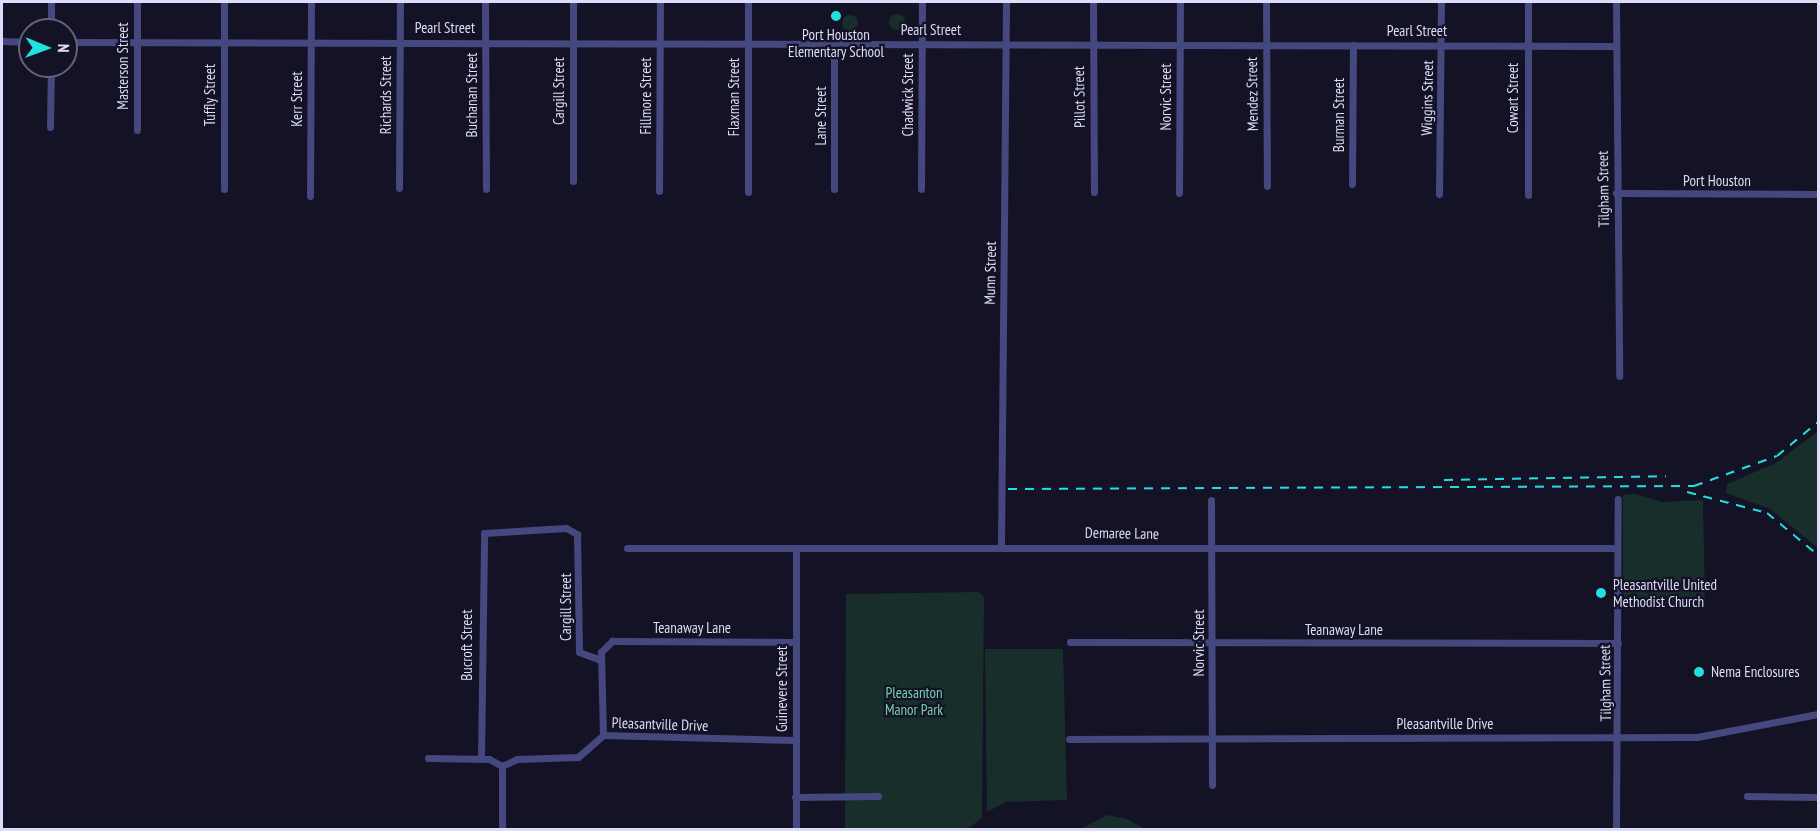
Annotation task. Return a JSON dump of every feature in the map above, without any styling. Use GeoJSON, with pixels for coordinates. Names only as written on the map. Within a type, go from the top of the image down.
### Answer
{"type":"FeatureCollection","features":[{"type":"Feature","properties":{"kind":"street"},"geometry":{"type":"LineString","coordinates":[[51,2],[51,18]]}},
{"type":"Feature","properties":{"kind":"street","name":"Masterson Street"},"geometry":{"type":"LineString","coordinates":[[136,130],[137,2]]}},
{"type":"Feature","properties":{"kind":"street","name":"Tuffly Street"},"geometry":{"type":"LineString","coordinates":[[224,2],[224,189]]}},
{"type":"Feature","properties":{"kind":"street","name":"Kerr Street"},"geometry":{"type":"LineString","coordinates":[[310,2],[310,196]]}},
{"type":"Feature","properties":{"kind":"street","name":"Richards Street"},"geometry":{"type":"LineString","coordinates":[[399,188],[400,2]]}},
{"type":"Feature","properties":{"kind":"street","name":"Buchanan Street"},"geometry":{"type":"LineString","coordinates":[[485,2],[486,189]]}},
{"type":"Feature","properties":{"kind":"street","name":"Cargill Street"},"geometry":{"type":"LineString","coordinates":[[573,2],[573,181]]}},
{"type":"Feature","properties":{"kind":"street","name":"Fillmore Street"},"geometry":{"type":"LineString","coordinates":[[659,191],[660,2]]}},
{"type":"Feature","properties":{"kind":"street","name":"Flaxman Street"},"geometry":{"type":"LineString","coordinates":[[748,2],[748,192]]}},
{"type":"Feature","properties":{"kind":"street","name":"Chadwick Street"},"geometry":{"type":"LineString","coordinates":[[921,189],[922,2]]}},
{"type":"Feature","properties":{"kind":"street","name":"Munn Street"},"geometry":{"type":"LineString","coordinates":[[1001,545],[1006,2]]}},
{"type":"Feature","properties":{"kind":"street","name":"Pillot Street"},"geometry":{"type":"LineString","coordinates":[[1093,2],[1094,192]]}},
{"type":"Feature","properties":{"kind":"street","name":"Norvic Street"},"geometry":{"type":"LineString","coordinates":[[1179,193],[1180,2]]}},
{"type":"Feature","properties":{"kind":"street","name":"Mendez Street"},"geometry":{"type":"LineString","coordinates":[[1266,2],[1267,186]]}},
{"type":"Feature","properties":{"kind":"street","name":"Wiggins Street"},"geometry":{"type":"LineString","coordinates":[[1439,194],[1441,2]]}},
{"type":"Feature","properties":{"kind":"street","name":"Cowart Street"},"geometry":{"type":"LineString","coordinates":[[1527,195],[1528,2]]}},
{"type":"Feature","properties":{"kind":"street","name":"Tilgham Street"},"geometry":{"type":"LineString","coordinates":[[1616,2],[1619,376]]}},
{"type":"Feature","properties":{"kind":"street"},"geometry":{"type":"LineString","coordinates":[[2,41],[18,42]]}},
{"type":"Feature","properties":{"kind":"street","name":"Pearl Street"},"geometry":{"type":"LineString","coordinates":[[78,42],[485,41],[1615,46]]}},
{"type":"Feature","properties":{"kind":"street","name":"Lane Street"},"geometry":{"type":"LineString","coordinates":[[834,44],[834,189]]}},
{"type":"Feature","properties":{"kind":"street","name":"Burman Street"},"geometry":{"type":"LineString","coordinates":[[1352,184],[1353,45]]}},
{"type":"Feature","properties":{"kind":"street"},"geometry":{"type":"LineString","coordinates":[[50,127],[51,78]]}},
{"type":"Feature","properties":{"kind":"street","name":"Port Houston"},"geometry":{"type":"LineString","coordinates":[[1616,193],[1818,194]]}},
{"type":"Feature","properties":{"kind":"street","name":"Tilgham Street"},"geometry":{"type":"LineString","coordinates":[[1616,830],[1619,738],[1618,499]]}},
{"type":"Feature","properties":{"kind":"street","name":"Norvic Street"},"geometry":{"type":"LineString","coordinates":[[1212,500],[1212,785]]}},
{"type":"Feature","properties":{"kind":"street","name":"Cargill Street"},"geometry":{"type":"LineString","coordinates":[[484,533],[567,528],[577,534],[579,652],[601,660]]}},
{"type":"Feature","properties":{"kind":"street","name":"Bucroft Street"},"geometry":{"type":"LineString","coordinates":[[481,759],[484,533]]}},
{"type":"Feature","properties":{"kind":"street","name":"Demaree Lane"},"geometry":{"type":"LineString","coordinates":[[627,548],[1001,545],[1212,548],[1617,548]]}},
{"type":"Feature","properties":{"kind":"street","name":"Guinevere Street"},"geometry":{"type":"LineString","coordinates":[[796,548],[796,830]]}},
{"type":"Feature","properties":{"kind":"street","name":"Teanaway Lane"},"geometry":{"type":"LineString","coordinates":[[601,660],[603,648],[612,641],[795,642]]}},
{"type":"Feature","properties":{"kind":"street","name":"Teanaway Lane"},"geometry":{"type":"LineString","coordinates":[[1070,642],[1618,643]]}},
{"type":"Feature","properties":{"kind":"street"},"geometry":{"type":"LineString","coordinates":[[601,660],[603,735]]}},
{"type":"Feature","properties":{"kind":"street","name":"Pleasantville Drive"},"geometry":{"type":"LineString","coordinates":[[1069,739],[1699,736],[1818,714]]}},
{"type":"Feature","properties":{"kind":"street","name":"Pleasantville Drive"},"geometry":{"type":"LineString","coordinates":[[502,766],[517,759],[578,757],[603,735],[796,740]]}},
{"type":"Feature","properties":{"kind":"street"},"geometry":{"type":"LineString","coordinates":[[428,758],[481,759],[502,766],[502,830]]}},
{"type":"Feature","properties":{"kind":"street"},"geometry":{"type":"LineString","coordinates":[[795,797],[878,796]]}},
{"type":"Feature","properties":{"kind":"street"},"geometry":{"type":"LineString","coordinates":[[1747,796],[1818,797]]}},
{"type":"Feature","properties":{"kind":"green space"},"geometry":{"type":"Polygon","coordinates":[[[894,14],[900,14],[905,22],[903,28],[894,30],[889,25],[889,19],[894,14]]]}},
{"type":"Feature","properties":{"kind":"green space"},"geometry":{"type":"Polygon","coordinates":[[[850,15],[856,17],[858,23],[856,29],[850,31],[844,29],[842,23],[844,17],[850,15]]]}},
{"type":"Feature","properties":{"kind":"green space"},"geometry":{"type":"Polygon","coordinates":[[[1818,431],[1818,548],[1770,509],[1726,493],[1727,484],[1776,463],[1818,431]]]}},
{"type":"Feature","properties":{"kind":"green space"},"geometry":{"type":"Polygon","coordinates":[[[1635,494],[1662,502],[1703,500],[1705,606],[1623,606],[1623,495],[1635,494]]]}},
{"type":"Feature","properties":{"kind":"green space","name":"Pleasanton Manor Park"},"geometry":{"type":"Polygon","coordinates":[[[979,592],[984,597],[982,818],[967,829],[845,830],[846,594],[979,592]]]}},
{"type":"Feature","properties":{"kind":"green space"},"geometry":{"type":"Polygon","coordinates":[[[985,649],[1063,649],[1067,800],[1006,802],[987,812],[985,649]]]}},
{"type":"Feature","properties":{"kind":"green space"},"geometry":{"type":"Polygon","coordinates":[[[1107,815],[1127,819],[1145,829],[1081,829],[1107,815]]]}},
{"type":"Feature","properties":{"kind":"railway"},"geometry":{"type":"LineString","coordinates":[[1008,489],[1694,486],[1777,456],[1818,422]]}},
{"type":"Feature","properties":{"kind":"railway"},"geometry":{"type":"LineString","coordinates":[[1444,480],[1666,476]]}},
{"type":"Feature","properties":{"kind":"railway"},"geometry":{"type":"LineString","coordinates":[[1687,492],[1767,513],[1818,555]]}},
{"type":"Feature","properties":{"kind":"place","name":"Port Houston Elementary School"},"geometry":{"type":"Point","coordinates":[836,16]}},
{"type":"Feature","properties":{"kind":"place","name":"Pleasantville United Methodist Church"},"geometry":{"type":"Point","coordinates":[1601,593]}},
{"type":"Feature","properties":{"kind":"place","name":"Nema Enclosures"},"geometry":{"type":"Point","coordinates":[1699,672]}}]}
